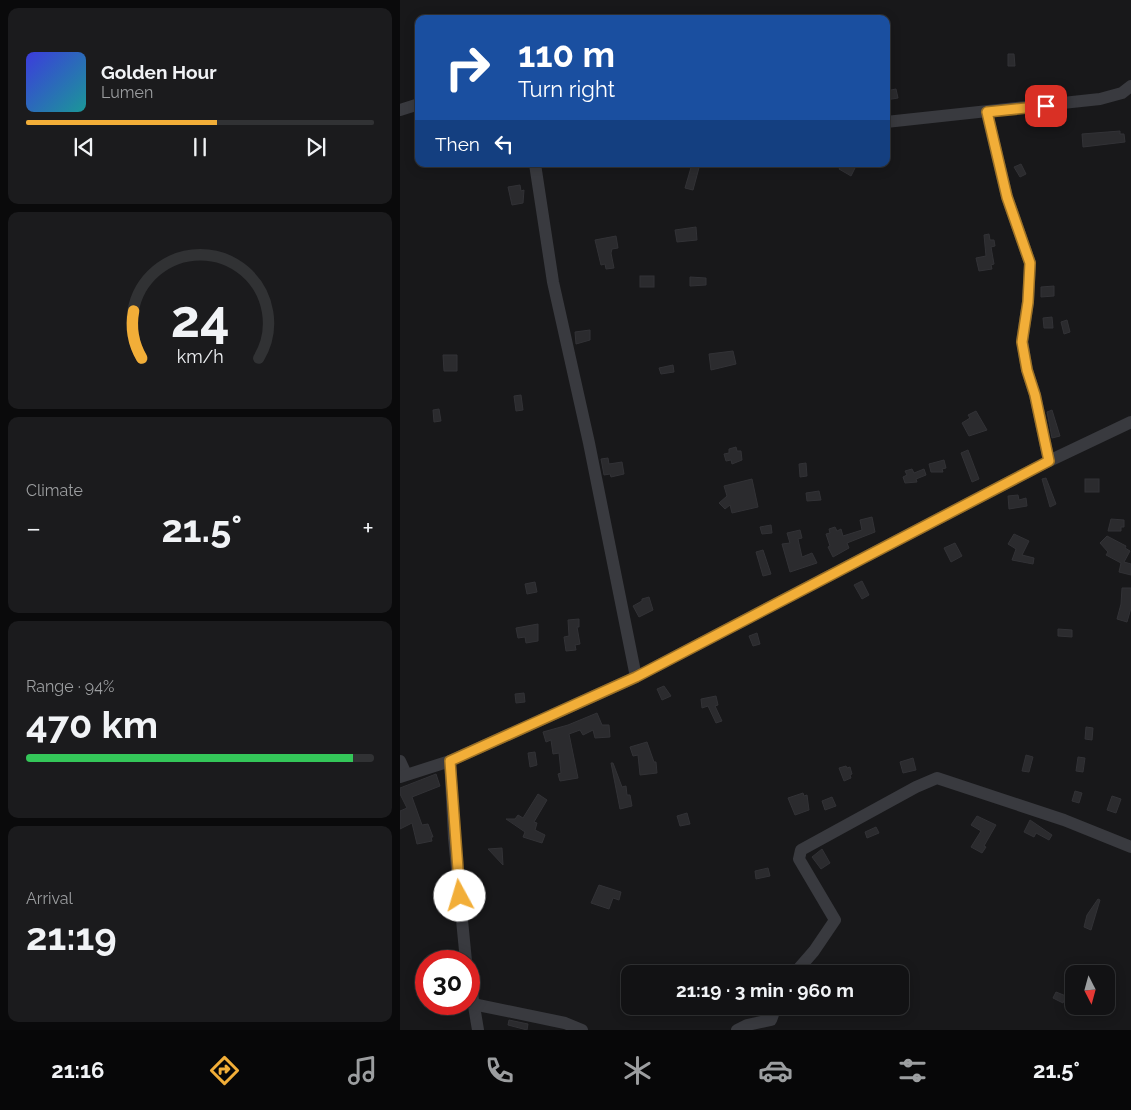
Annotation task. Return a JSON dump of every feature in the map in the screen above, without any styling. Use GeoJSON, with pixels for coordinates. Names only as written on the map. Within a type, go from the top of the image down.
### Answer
{"type":"FeatureCollection","features":[{"type":"Feature","properties":{"kind":"street"},"geometry":{"type":"LineString","coordinates":[[890,122],[1100,99],[1122,93],[1131,86]]}},
{"type":"Feature","properties":{"kind":"street"},"geometry":{"type":"LineString","coordinates":[[400,110],[415,105]]}},
{"type":"Feature","properties":{"kind":"street"},"geometry":{"type":"LineString","coordinates":[[987,112],[1007,197],[1030,263],[1028,302],[1022,342],[1049,461]]}},
{"type":"Feature","properties":{"kind":"street"},"geometry":{"type":"LineString","coordinates":[[535,167],[553,282],[589,443],[636,677]]}},
{"type":"Feature","properties":{"kind":"street"},"geometry":{"type":"LineString","coordinates":[[400,761],[403,775],[450,761],[636,677],[1049,461],[1131,422]]}},
{"type":"Feature","properties":{"kind":"street"},"geometry":{"type":"LineString","coordinates":[[450,761],[454,838],[465,950]]}},
{"type":"Feature","properties":{"kind":"street"},"geometry":{"type":"LineString","coordinates":[[802,965],[835,920],[799,860],[801,850],[916,787],[937,778],[1064,820],[1131,847]]}},
{"type":"Feature","properties":{"kind":"street"},"geometry":{"type":"LineString","coordinates":[[480,1005],[565,1023],[582,1030]]}},
{"type":"Feature","properties":{"kind":"street"},"geometry":{"type":"LineString","coordinates":[[475,1015],[478,1030]]}},
{"type":"Feature","properties":{"kind":"street"},"geometry":{"type":"LineString","coordinates":[[737,1030],[748,1025],[771,1020],[773,1015]]}},
{"type":"Feature","properties":{"kind":"building"},"geometry":{"type":"Polygon","coordinates":[[[1008,54],[1014,54],[1015,66],[1008,66],[1008,54]]]}},
{"type":"Feature","properties":{"kind":"building"},"geometry":{"type":"Polygon","coordinates":[[[896,89],[898,98],[890,99],[890,90],[896,89]]]}},
{"type":"Feature","properties":{"kind":"building"},"geometry":{"type":"Polygon","coordinates":[[[1120,131],[1120,134],[1124,134],[1125,142],[1083,147],[1082,134],[1120,131]]]}},
{"type":"Feature","properties":{"kind":"building"},"geometry":{"type":"Polygon","coordinates":[[[1021,164],[1026,174],[1020,177],[1014,167],[1021,164]]]}},
{"type":"Feature","properties":{"kind":"building"},"geometry":{"type":"Polygon","coordinates":[[[691,167],[699,167],[693,190],[685,188],[691,167]]]}},
{"type":"Feature","properties":{"kind":"building"},"geometry":{"type":"Polygon","coordinates":[[[840,167],[856,167],[851,176],[839,169],[840,167]]]}},
{"type":"Feature","properties":{"kind":"building"},"geometry":{"type":"Polygon","coordinates":[[[520,185],[521,191],[524,190],[523,203],[512,205],[508,187],[520,185]]]}},
{"type":"Feature","properties":{"kind":"building"},"geometry":{"type":"Polygon","coordinates":[[[696,227],[697,240],[677,242],[675,230],[696,227]]]}},
{"type":"Feature","properties":{"kind":"building"},"geometry":{"type":"Polygon","coordinates":[[[989,234],[990,240],[994,240],[995,246],[991,247],[994,264],[991,265],[992,269],[979,271],[976,258],[986,256],[984,235],[989,234]]]}},
{"type":"Feature","properties":{"kind":"building"},"geometry":{"type":"Polygon","coordinates":[[[616,236],[618,248],[612,249],[611,253],[614,268],[606,269],[605,264],[601,265],[595,240],[616,236]]]}},
{"type":"Feature","properties":{"kind":"building"},"geometry":{"type":"Polygon","coordinates":[[[640,276],[654,276],[654,287],[640,287],[640,276]]]}},
{"type":"Feature","properties":{"kind":"building"},"geometry":{"type":"Polygon","coordinates":[[[690,277],[706,278],[706,285],[690,286],[690,277]]]}},
{"type":"Feature","properties":{"kind":"building"},"geometry":{"type":"Polygon","coordinates":[[[1054,286],[1054,296],[1041,297],[1041,287],[1054,286]]]}},
{"type":"Feature","properties":{"kind":"building"},"geometry":{"type":"Polygon","coordinates":[[[1052,317],[1053,328],[1044,328],[1043,318],[1052,317]]]}},
{"type":"Feature","properties":{"kind":"building"},"geometry":{"type":"Polygon","coordinates":[[[1067,320],[1070,332],[1064,334],[1061,322],[1067,320]]]}},
{"type":"Feature","properties":{"kind":"building"},"geometry":{"type":"Polygon","coordinates":[[[590,330],[590,340],[576,344],[575,332],[590,330]]]}},
{"type":"Feature","properties":{"kind":"building"},"geometry":{"type":"Polygon","coordinates":[[[733,351],[736,364],[711,370],[709,354],[733,351]]]}},
{"type":"Feature","properties":{"kind":"building"},"geometry":{"type":"Polygon","coordinates":[[[443,355],[457,355],[457,371],[444,371],[443,355]]]}},
{"type":"Feature","properties":{"kind":"building"},"geometry":{"type":"Polygon","coordinates":[[[673,365],[674,372],[661,374],[659,368],[673,365]]]}},
{"type":"Feature","properties":{"kind":"building"},"geometry":{"type":"Polygon","coordinates":[[[521,395],[523,410],[516,411],[514,396],[521,395]]]}},
{"type":"Feature","properties":{"kind":"building"},"geometry":{"type":"Polygon","coordinates":[[[439,409],[441,421],[434,422],[433,410],[439,409]]]}},
{"type":"Feature","properties":{"kind":"building"},"geometry":{"type":"Polygon","coordinates":[[[1052,410],[1060,436],[1052,438],[1047,412],[1052,410]]]}},
{"type":"Feature","properties":{"kind":"building"},"geometry":{"type":"Polygon","coordinates":[[[976,411],[987,430],[969,436],[962,423],[970,418],[968,415],[976,411]]]}},
{"type":"Feature","properties":{"kind":"building"},"geometry":{"type":"Polygon","coordinates":[[[736,447],[737,451],[741,451],[742,460],[732,464],[731,460],[726,461],[724,454],[729,453],[729,449],[736,447]]]}},
{"type":"Feature","properties":{"kind":"building"},"geometry":{"type":"Polygon","coordinates":[[[968,450],[979,479],[972,482],[961,453],[968,450]]]}},
{"type":"Feature","properties":{"kind":"building"},"geometry":{"type":"Polygon","coordinates":[[[608,458],[609,464],[622,462],[624,474],[611,477],[610,474],[604,475],[601,459],[608,458]]]}},
{"type":"Feature","properties":{"kind":"building"},"geometry":{"type":"Polygon","coordinates":[[[944,460],[946,468],[942,469],[943,472],[931,472],[929,464],[944,460]]]}},
{"type":"Feature","properties":{"kind":"building"},"geometry":{"type":"Polygon","coordinates":[[[806,463],[807,476],[800,477],[799,464],[806,463]]]}},
{"type":"Feature","properties":{"kind":"building"},"geometry":{"type":"Polygon","coordinates":[[[912,469],[914,473],[924,469],[926,475],[916,479],[917,482],[905,483],[903,477],[907,475],[905,471],[912,469]]]}},
{"type":"Feature","properties":{"kind":"building"},"geometry":{"type":"Polygon","coordinates":[[[1046,478],[1056,504],[1050,507],[1042,479],[1046,478]]]}},
{"type":"Feature","properties":{"kind":"building"},"geometry":{"type":"Polygon","coordinates":[[[752,479],[758,507],[732,513],[730,505],[725,509],[719,503],[727,496],[724,486],[752,479]]]}},
{"type":"Feature","properties":{"kind":"building"},"geometry":{"type":"Polygon","coordinates":[[[1085,479],[1099,479],[1099,492],[1085,492],[1085,479]]]}},
{"type":"Feature","properties":{"kind":"building"},"geometry":{"type":"Polygon","coordinates":[[[819,491],[821,500],[807,501],[806,493],[819,491]]]}},
{"type":"Feature","properties":{"kind":"building"},"geometry":{"type":"Polygon","coordinates":[[[1018,495],[1019,500],[1026,498],[1027,506],[1009,509],[1008,496],[1018,495]]]}},
{"type":"Feature","properties":{"kind":"building"},"geometry":{"type":"Polygon","coordinates":[[[872,517],[875,532],[847,543],[849,548],[833,557],[828,547],[830,546],[826,534],[830,533],[829,529],[835,527],[837,531],[841,529],[843,536],[862,530],[860,520],[872,517]]]}},
{"type":"Feature","properties":{"kind":"building"},"geometry":{"type":"Polygon","coordinates":[[[1111,519],[1124,520],[1124,527],[1121,527],[1121,531],[1108,531],[1111,519]]]}},
{"type":"Feature","properties":{"kind":"building"},"geometry":{"type":"Polygon","coordinates":[[[771,525],[772,533],[762,534],[760,527],[771,525]]]}},
{"type":"Feature","properties":{"kind":"building"},"geometry":{"type":"Polygon","coordinates":[[[800,530],[802,538],[798,539],[802,557],[812,553],[817,563],[790,572],[782,544],[790,543],[787,533],[800,530]]]}},
{"type":"Feature","properties":{"kind":"building"},"geometry":{"type":"Polygon","coordinates":[[[1014,534],[1029,541],[1022,555],[1034,558],[1033,564],[1012,560],[1016,549],[1008,544],[1014,534]]]}},
{"type":"Feature","properties":{"kind":"building"},"geometry":{"type":"Polygon","coordinates":[[[1107,536],[1126,546],[1125,548],[1130,551],[1124,562],[1131,564],[1131,575],[1119,572],[1121,563],[1106,555],[1108,552],[1100,543],[1107,536]]]}},
{"type":"Feature","properties":{"kind":"building"},"geometry":{"type":"Polygon","coordinates":[[[955,543],[962,556],[951,562],[944,548],[955,543]]]}},
{"type":"Feature","properties":{"kind":"building"},"geometry":{"type":"Polygon","coordinates":[[[763,550],[771,574],[763,576],[756,552],[763,550]]]}},
{"type":"Feature","properties":{"kind":"building"},"geometry":{"type":"Polygon","coordinates":[[[862,581],[869,595],[862,599],[854,585],[862,581]]]}},
{"type":"Feature","properties":{"kind":"building"},"geometry":{"type":"Polygon","coordinates":[[[535,582],[537,592],[527,594],[525,584],[535,582]]]}},
{"type":"Feature","properties":{"kind":"building"},"geometry":{"type":"Polygon","coordinates":[[[1122,588],[1131,588],[1131,608],[1127,622],[1117,619],[1121,604],[1122,588]]]}},
{"type":"Feature","properties":{"kind":"building"},"geometry":{"type":"Polygon","coordinates":[[[649,597],[653,610],[639,617],[633,606],[642,601],[642,599],[649,597]]]}},
{"type":"Feature","properties":{"kind":"building"},"geometry":{"type":"Polygon","coordinates":[[[579,619],[579,627],[577,627],[580,644],[575,645],[576,650],[566,651],[564,637],[569,636],[568,620],[579,619]]]}},
{"type":"Feature","properties":{"kind":"building"},"geometry":{"type":"Polygon","coordinates":[[[538,624],[538,641],[526,643],[525,637],[518,638],[516,628],[538,624]]]}},
{"type":"Feature","properties":{"kind":"building"},"geometry":{"type":"Polygon","coordinates":[[[1058,629],[1072,630],[1072,637],[1058,636],[1058,629]]]}},
{"type":"Feature","properties":{"kind":"building"},"geometry":{"type":"Polygon","coordinates":[[[757,633],[760,644],[753,646],[749,636],[757,633]]]}},
{"type":"Feature","properties":{"kind":"building"},"geometry":{"type":"Polygon","coordinates":[[[664,686],[671,696],[662,700],[657,689],[664,686]]]}},
{"type":"Feature","properties":{"kind":"building"},"geometry":{"type":"Polygon","coordinates":[[[524,693],[525,702],[516,703],[515,694],[524,693]]]}},
{"type":"Feature","properties":{"kind":"building"},"geometry":{"type":"Polygon","coordinates":[[[716,696],[718,705],[715,706],[722,721],[716,723],[708,706],[702,708],[701,699],[716,696]]]}},
{"type":"Feature","properties":{"kind":"building"},"geometry":{"type":"Polygon","coordinates":[[[597,713],[602,725],[609,725],[610,737],[595,738],[593,730],[583,735],[580,730],[569,734],[578,778],[560,781],[558,774],[561,773],[559,753],[553,754],[551,740],[546,742],[543,732],[568,725],[597,713]]]}},
{"type":"Feature","properties":{"kind":"building"},"geometry":{"type":"Polygon","coordinates":[[[1086,727],[1093,728],[1092,740],[1085,739],[1086,727]]]}},
{"type":"Feature","properties":{"kind":"building"},"geometry":{"type":"Polygon","coordinates":[[[647,742],[654,762],[656,762],[657,773],[640,775],[638,755],[633,756],[630,747],[647,742]]]}},
{"type":"Feature","properties":{"kind":"building"},"geometry":{"type":"Polygon","coordinates":[[[535,752],[537,765],[530,767],[528,753],[535,752]]]}},
{"type":"Feature","properties":{"kind":"building"},"geometry":{"type":"Polygon","coordinates":[[[1026,755],[1033,757],[1029,772],[1022,771],[1026,755]]]}},
{"type":"Feature","properties":{"kind":"building"},"geometry":{"type":"Polygon","coordinates":[[[1078,757],[1085,758],[1083,772],[1076,771],[1078,757]]]}},
{"type":"Feature","properties":{"kind":"building"},"geometry":{"type":"Polygon","coordinates":[[[913,758],[916,770],[903,773],[900,762],[913,758]]]}},
{"type":"Feature","properties":{"kind":"building"},"geometry":{"type":"Polygon","coordinates":[[[611,763],[613,763],[622,787],[626,786],[627,795],[630,795],[632,806],[620,809],[611,763]]]}},
{"type":"Feature","properties":{"kind":"building"},"geometry":{"type":"Polygon","coordinates":[[[846,766],[847,768],[850,767],[852,774],[850,775],[851,778],[844,781],[839,768],[846,766]]]}},
{"type":"Feature","properties":{"kind":"building"},"geometry":{"type":"Polygon","coordinates":[[[436,774],[440,786],[412,797],[422,825],[428,824],[433,837],[431,837],[432,841],[417,844],[412,823],[400,829],[400,811],[407,808],[400,794],[400,788],[436,774]]]}},
{"type":"Feature","properties":{"kind":"building"},"geometry":{"type":"Polygon","coordinates":[[[1075,791],[1082,793],[1079,803],[1072,801],[1075,791]]]}},
{"type":"Feature","properties":{"kind":"building"},"geometry":{"type":"Polygon","coordinates":[[[803,793],[804,796],[807,795],[809,810],[795,815],[788,798],[803,793]]]}},
{"type":"Feature","properties":{"kind":"building"},"geometry":{"type":"Polygon","coordinates":[[[538,794],[547,800],[534,822],[537,823],[535,830],[545,835],[542,843],[523,837],[525,832],[506,819],[515,819],[518,815],[523,818],[538,794]]]}},
{"type":"Feature","properties":{"kind":"building"},"geometry":{"type":"Polygon","coordinates":[[[1112,796],[1121,799],[1116,813],[1107,810],[1112,796]]]}},
{"type":"Feature","properties":{"kind":"building"},"geometry":{"type":"Polygon","coordinates":[[[832,797],[836,806],[825,810],[822,801],[832,797]]]}},
{"type":"Feature","properties":{"kind":"building"},"geometry":{"type":"Polygon","coordinates":[[[687,813],[690,824],[680,826],[677,816],[687,813]]]}},
{"type":"Feature","properties":{"kind":"building"},"geometry":{"type":"Polygon","coordinates":[[[977,816],[996,825],[982,853],[971,847],[981,831],[971,825],[977,816]]]}},
{"type":"Feature","properties":{"kind":"building"},"geometry":{"type":"Polygon","coordinates":[[[1030,820],[1052,835],[1049,840],[1036,833],[1034,837],[1024,832],[1030,820]]]}},
{"type":"Feature","properties":{"kind":"building"},"geometry":{"type":"Polygon","coordinates":[[[876,827],[879,833],[867,838],[865,832],[876,827]]]}},
{"type":"Feature","properties":{"kind":"building"},"geometry":{"type":"Polygon","coordinates":[[[502,848],[503,865],[488,849],[502,848]]]}},
{"type":"Feature","properties":{"kind":"building"},"geometry":{"type":"Polygon","coordinates":[[[822,849],[830,863],[821,869],[812,857],[822,849]]]}},
{"type":"Feature","properties":{"kind":"building"},"geometry":{"type":"Polygon","coordinates":[[[768,868],[770,876],[756,879],[755,871],[768,868]]]}},
{"type":"Feature","properties":{"kind":"building"},"geometry":{"type":"Polygon","coordinates":[[[599,885],[621,892],[619,900],[613,898],[609,909],[591,903],[599,885]]]}},
{"type":"Feature","properties":{"kind":"building"},"geometry":{"type":"Polygon","coordinates":[[[1098,899],[1100,900],[1091,930],[1084,927],[1087,915],[1098,899]]]}},
{"type":"Feature","properties":{"kind":"building"},"geometry":{"type":"Polygon","coordinates":[[[1056,992],[1065,996],[1063,1003],[1053,998],[1056,992]]]}},
{"type":"Feature","properties":{"kind":"building"},"geometry":{"type":"Polygon","coordinates":[[[509,1020],[528,1024],[527,1030],[508,1025],[509,1020]]]}},
{"type":"Feature","properties":{"kind":"route"},"geometry":{"type":"LineString","coordinates":[[460,896],[454,838],[450,761],[636,677],[1049,461],[1022,342],[1028,302],[1030,263],[1007,197],[987,112],[1046,106]]}}]}
